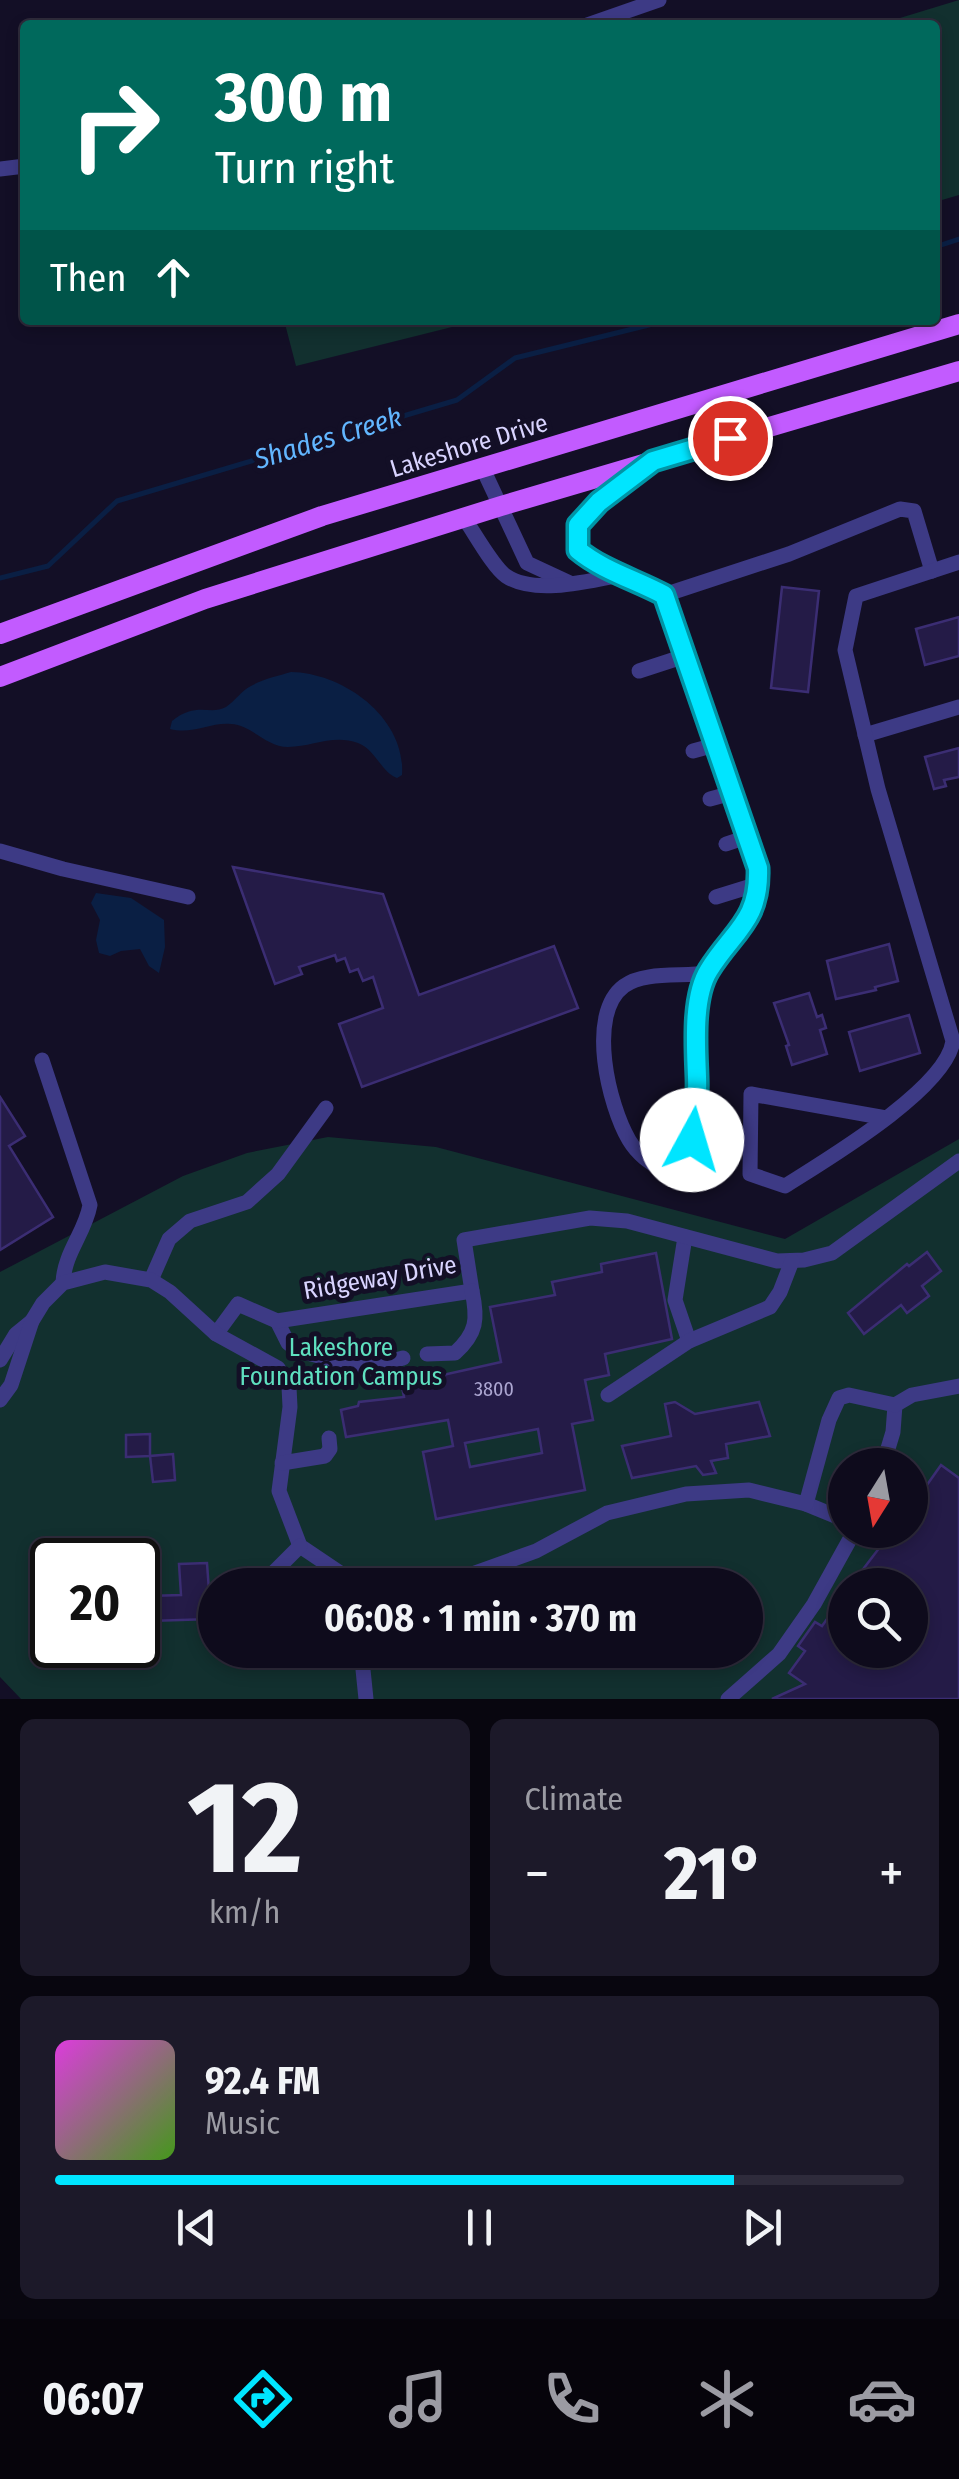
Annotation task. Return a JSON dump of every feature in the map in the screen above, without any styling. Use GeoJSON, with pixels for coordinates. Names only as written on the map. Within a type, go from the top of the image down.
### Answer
{"type":"FeatureCollection","features":[{"type":"Feature","properties":{"kind":"main road","name":"Lakeshore Drive"},"geometry":{"type":"LineString","coordinates":[[0,634],[322,516],[959,324]]}},
{"type":"Feature","properties":{"kind":"main road"},"geometry":{"type":"LineString","coordinates":[[0,677],[204,599],[501,506],[959,371]]}},
{"type":"Feature","properties":{"kind":"main road"},"geometry":{"type":"LineString","coordinates":[[192,564],[204,599]]}},
{"type":"Feature","properties":{"kind":"street"},"geometry":{"type":"LineString","coordinates":[[601,20],[660,0]]}},
{"type":"Feature","properties":{"kind":"street"},"geometry":{"type":"LineString","coordinates":[[653,461],[599,502],[578,525],[578,550],[594,563],[664,595],[758,868],[751,915],[707,972],[694,1033],[697,1107],[692,1140],[682,1165],[663,1170],[643,1158],[628,1138],[602,1052],[607,1020],[613,998],[624,986],[646,978],[707,972]]}},
{"type":"Feature","properties":{"kind":"street"},"geometry":{"type":"LineString","coordinates":[[484,469],[527,563],[574,584]]}},
{"type":"Feature","properties":{"kind":"street"},"geometry":{"type":"LineString","coordinates":[[664,595],[789,554],[900,509],[914,511],[932,571]]}},
{"type":"Feature","properties":{"kind":"street"},"geometry":{"type":"LineString","coordinates":[[464,518],[505,576],[530,585],[574,584],[624,574]]}},
{"type":"Feature","properties":{"kind":"street"},"geometry":{"type":"LineString","coordinates":[[886,1118],[750,1094],[750,1174],[785,1186],[886,1118],[938,1071],[952,1050],[953,1041],[878,789],[845,650],[856,596],[959,562]]}},
{"type":"Feature","properties":{"kind":"street"},"geometry":{"type":"LineString","coordinates":[[639,671],[685,656]]}},
{"type":"Feature","properties":{"kind":"street"},"geometry":{"type":"LineString","coordinates":[[865,735],[959,707]]}},
{"type":"Feature","properties":{"kind":"street"},"geometry":{"type":"LineString","coordinates":[[693,751],[715,745]]}},
{"type":"Feature","properties":{"kind":"street"},"geometry":{"type":"LineString","coordinates":[[710,799],[732,793]]}},
{"type":"Feature","properties":{"kind":"street"},"geometry":{"type":"LineString","coordinates":[[726,844],[746,837]]}},
{"type":"Feature","properties":{"kind":"street"},"geometry":{"type":"LineString","coordinates":[[0,851],[63,870],[188,897]]}},
{"type":"Feature","properties":{"kind":"street"},"geometry":{"type":"LineString","coordinates":[[716,897],[758,884]]}},
{"type":"Feature","properties":{"kind":"street"},"geometry":{"type":"LineString","coordinates":[[42,1060],[90,1206],[88,1219],[64,1268],[63,1283]]}},
{"type":"Feature","properties":{"kind":"street"},"geometry":{"type":"LineString","coordinates":[[151,1280],[169,1238],[190,1221],[246,1202],[278,1174],[326,1108]]}},
{"type":"Feature","properties":{"kind":"street","name":"Ridgeway Drive"},"geometry":{"type":"LineString","coordinates":[[216,1334],[238,1304],[277,1321],[472,1291],[464,1240],[590,1218],[627,1220],[777,1261],[832,1253],[959,1161]]}},
{"type":"Feature","properties":{"kind":"street"},"geometry":{"type":"LineString","coordinates":[[685,1237],[675,1300],[690,1341]]}},
{"type":"Feature","properties":{"kind":"street"},"geometry":{"type":"LineString","coordinates":[[608,1394],[690,1341],[770,1307],[792,1260]]}},
{"type":"Feature","properties":{"kind":"street"},"geometry":{"type":"LineString","coordinates":[[0,1400],[11,1385],[42,1303],[63,1283],[105,1272],[151,1280],[216,1334],[278,1368],[289,1387],[290,1407],[278,1491],[300,1546],[330,1568]]}},
{"type":"Feature","properties":{"kind":"street"},"geometry":{"type":"LineString","coordinates":[[426,1354],[456,1353],[466,1342],[477,1318],[472,1291]]}},
{"type":"Feature","properties":{"kind":"street"},"geometry":{"type":"LineString","coordinates":[[277,1321],[288,1343],[299,1351],[367,1368],[404,1358]]}},
{"type":"Feature","properties":{"kind":"street"},"geometry":{"type":"LineString","coordinates":[[0,1360],[16,1334],[32,1322]]}},
{"type":"Feature","properties":{"kind":"street"},"geometry":{"type":"LineString","coordinates":[[806,1504],[829,1420],[839,1398],[849,1395],[895,1404],[912,1395],[959,1386]]}},
{"type":"Feature","properties":{"kind":"street"},"geometry":{"type":"LineString","coordinates":[[888,1448],[895,1404]]}},
{"type":"Feature","properties":{"kind":"street"},"geometry":{"type":"LineString","coordinates":[[282,1463],[325,1456],[330,1449],[329,1438]]}},
{"type":"Feature","properties":{"kind":"street"},"geometry":{"type":"LineString","coordinates":[[489,1568],[536,1551],[607,1513],[686,1494],[749,1490],[828,1513]]}},
{"type":"Feature","properties":{"kind":"street"},"geometry":{"type":"LineString","coordinates":[[279,1568],[300,1546]]}},
{"type":"Feature","properties":{"kind":"street"},"geometry":{"type":"LineString","coordinates":[[728,1699],[779,1654],[814,1604],[845,1548]]}},
{"type":"Feature","properties":{"kind":"street"},"geometry":{"type":"LineString","coordinates":[[363,1668],[366,1699]]}},
{"type":"Feature","properties":{"kind":"green space"},"geometry":{"type":"Polygon","coordinates":[[[959,0],[959,195],[940,201],[940,20],[893,20],[959,0]]]}},
{"type":"Feature","properties":{"kind":"green space"},"geometry":{"type":"Polygon","coordinates":[[[285,325],[460,325],[296,366],[285,325]]]}},
{"type":"Feature","properties":{"kind":"green space","name":"Lakeshore Foundation Campus"},"geometry":{"type":"Polygon","coordinates":[[[328,1137],[436,1147],[785,1239],[959,1139],[959,1699],[21,1699],[0,1677],[0,1272],[183,1176],[247,1153],[328,1137]]]}},
{"type":"Feature","properties":{"kind":"water"},"geometry":{"type":"Polygon","coordinates":[[[291,672],[331,680],[368,702],[394,735],[401,754],[402,775],[391,775],[364,746],[349,741],[288,747],[273,744],[239,725],[170,729],[172,721],[181,715],[226,707],[256,684],[291,672]]]}},
{"type":"Feature","properties":{"kind":"water"},"geometry":{"type":"Polygon","coordinates":[[[96,893],[131,898],[164,920],[165,947],[159,973],[149,966],[140,949],[110,956],[99,953],[96,940],[100,920],[91,903],[96,893]]]}},
{"type":"Feature","properties":{"kind":"building"},"geometry":{"type":"Polygon","coordinates":[[[782,587],[819,591],[808,692],[771,688],[782,587]]]}},
{"type":"Feature","properties":{"kind":"building"},"geometry":{"type":"Polygon","coordinates":[[[959,617],[959,656],[925,665],[916,629],[959,617]]]}},
{"type":"Feature","properties":{"kind":"building"},"geometry":{"type":"Polygon","coordinates":[[[959,748],[959,777],[944,780],[946,786],[934,789],[925,757],[959,748]]]}},
{"type":"Feature","properties":{"kind":"building"},"geometry":{"type":"Polygon","coordinates":[[[233,867],[383,894],[419,995],[554,946],[578,1008],[362,1087],[339,1024],[383,1008],[373,977],[363,981],[358,969],[350,972],[345,958],[337,961],[335,955],[299,967],[302,974],[275,984],[233,867]]]}},
{"type":"Feature","properties":{"kind":"building"},"geometry":{"type":"Polygon","coordinates":[[[889,944],[898,981],[836,999],[827,961],[889,944]]]}},
{"type":"Feature","properties":{"kind":"building"},"geometry":{"type":"Polygon","coordinates":[[[809,993],[817,1017],[822,1015],[826,1028],[820,1030],[827,1054],[792,1065],[774,1003],[809,993]]]}},
{"type":"Feature","properties":{"kind":"building"},"geometry":{"type":"Polygon","coordinates":[[[909,1015],[920,1053],[860,1071],[849,1032],[909,1015]]]}},
{"type":"Feature","properties":{"kind":"building"},"geometry":{"type":"Polygon","coordinates":[[[0,1097],[25,1136],[9,1146],[53,1217],[0,1250],[0,1097]]]}},
{"type":"Feature","properties":{"kind":"building"},"geometry":{"type":"Polygon","coordinates":[[[927,1252],[941,1271],[922,1286],[929,1296],[907,1313],[901,1305],[864,1334],[848,1313],[927,1252]]]}},
{"type":"Feature","properties":{"kind":"building"},"geometry":{"type":"Polygon","coordinates":[[[656,1253],[672,1339],[605,1354],[609,1375],[585,1380],[593,1420],[572,1424],[585,1490],[436,1519],[423,1452],[453,1446],[448,1420],[346,1437],[341,1410],[358,1406],[359,1402],[404,1397],[400,1377],[433,1372],[434,1377],[501,1362],[490,1307],[555,1295],[552,1282],[602,1272],[601,1264],[656,1253]],[[538,1429],[465,1443],[470,1467],[542,1453],[538,1429]]]}},
{"type":"Feature","properties":{"kind":"building"},"geometry":{"type":"Polygon","coordinates":[[[675,1402],[695,1414],[759,1402],[770,1436],[726,1444],[728,1458],[711,1461],[716,1473],[703,1475],[696,1466],[632,1478],[622,1446],[671,1436],[665,1404],[675,1402]]]}},
{"type":"Feature","properties":{"kind":"building"},"geometry":{"type":"Polygon","coordinates":[[[150,1434],[150,1456],[126,1457],[126,1435],[150,1434]]]}},
{"type":"Feature","properties":{"kind":"building"},"geometry":{"type":"Polygon","coordinates":[[[173,1454],[175,1480],[153,1482],[150,1456],[173,1454]]]}},
{"type":"Feature","properties":{"kind":"building"},"geometry":{"type":"Polygon","coordinates":[[[941,1465],[959,1478],[959,1699],[772,1699],[805,1684],[789,1673],[805,1651],[798,1646],[815,1622],[822,1626],[828,1618],[828,1668],[928,1668],[928,1568],[864,1568],[879,1548],[928,1548],[928,1483],[941,1465]]]}},
{"type":"Feature","properties":{"kind":"building"},"geometry":{"type":"Polygon","coordinates":[[[207,1563],[207,1568],[198,1568],[198,1619],[160,1621],[160,1596],[181,1595],[179,1564],[207,1563]]]}},
{"type":"Feature","properties":{"kind":"waterway","name":"Shades Creek"},"geometry":{"type":"LineString","coordinates":[[940,245],[959,239]]}},
{"type":"Feature","properties":{"kind":"waterway","name":"Shades Creek"},"geometry":{"type":"LineString","coordinates":[[0,578],[48,566],[117,501],[457,400],[515,358],[649,325]]}},
{"type":"Feature","properties":{"kind":"route"},"geometry":{"type":"LineString","coordinates":[[692,1140],[697,1107],[694,1033],[707,972],[751,915],[759,890],[758,868],[664,595],[594,563],[578,550],[578,525],[599,502],[653,461],[730,438]]}}]}
